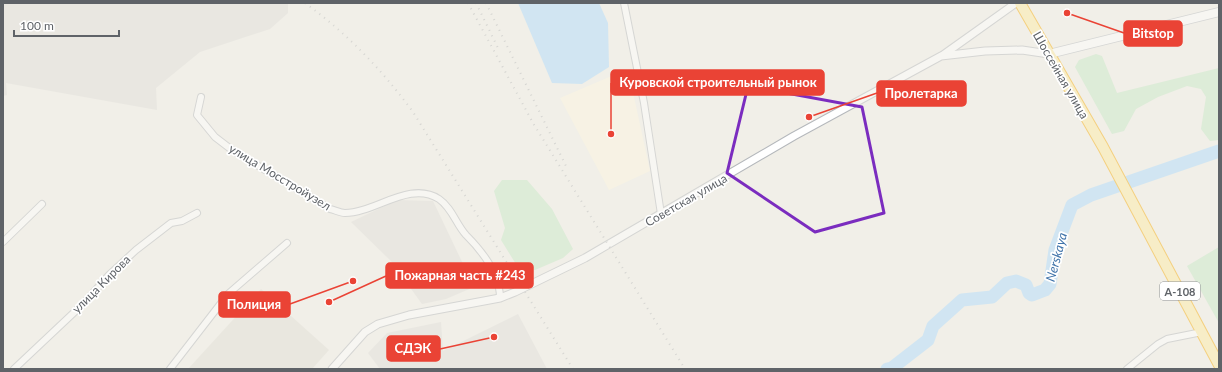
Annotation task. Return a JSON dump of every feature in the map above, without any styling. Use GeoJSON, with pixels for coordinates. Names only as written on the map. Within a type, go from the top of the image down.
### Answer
{"type":"FeatureCollection","features":[{"type":"Feature","properties":{"kind":"highway","name":"Шоссейная улица"},"geometry":{"type":"LineString","coordinates":[[1020,3],[1048,54],[1103,147],[1202,332]]}},
{"type":"Feature","properties":{"kind":"highway","name":"А-108"},"geometry":{"type":"LineString","coordinates":[[1202,332],[1219,365]]}},
{"type":"Feature","properties":{"kind":"main road"},"geometry":{"type":"LineString","coordinates":[[1048,54],[1219,12]]}},
{"type":"Feature","properties":{"kind":"street"},"geometry":{"type":"LineString","coordinates":[[624,3],[644,103],[661,214]]}},
{"type":"Feature","properties":{"kind":"street"},"geometry":{"type":"LineString","coordinates":[[941,56],[1016,3]]}},
{"type":"Feature","properties":{"kind":"street","name":"Советская улица"},"geometry":{"type":"LineString","coordinates":[[332,369],[365,332],[378,324],[410,315],[500,298],[585,258],[794,136],[941,56],[985,51],[1022,50],[1048,54]]}},
{"type":"Feature","properties":{"kind":"street","name":"улица Мосстройузел"},"geometry":{"type":"LineString","coordinates":[[201,97],[197,115],[215,137],[232,150],[330,209],[344,213],[358,212],[414,193],[430,195],[438,199],[450,211],[457,225],[477,245],[496,277],[500,298]]}},
{"type":"Feature","properties":{"kind":"street"},"geometry":{"type":"LineString","coordinates":[[3,242],[42,204]]}},
{"type":"Feature","properties":{"kind":"street","name":"улица Кирова"},"geometry":{"type":"LineString","coordinates":[[14,369],[83,304],[109,275],[136,250],[171,223],[182,221],[197,213]]}},
{"type":"Feature","properties":{"kind":"street"},"geometry":{"type":"LineString","coordinates":[[170,369],[228,294],[287,243]]}},
{"type":"Feature","properties":{"kind":"street"},"geometry":{"type":"LineString","coordinates":[[1127,369],[1158,344],[1167,340],[1202,332]]}},
{"type":"Feature","properties":{"kind":"highlighted area"},"geometry":{"type":"Polygon","coordinates":[[[748,86],[862,107],[884,213],[815,232],[727,173],[748,86]]]}},
{"type":"Feature","properties":{"kind":"shaded area"},"geometry":{"type":"Polygon","coordinates":[[[3,3],[288,3],[288,13],[270,29],[200,52],[156,88],[157,110],[6,83],[7,95],[3,96],[3,3]]]}},
{"type":"Feature","properties":{"kind":"shaded area"},"geometry":{"type":"Polygon","coordinates":[[[628,69],[650,171],[609,190],[560,98],[628,69]]]}},
{"type":"Feature","properties":{"kind":"shaded area"},"geometry":{"type":"Polygon","coordinates":[[[397,200],[433,201],[474,287],[446,299],[422,304],[391,261],[351,222],[397,200]]]}},
{"type":"Feature","properties":{"kind":"shaded area"},"geometry":{"type":"Polygon","coordinates":[[[261,289],[329,350],[312,369],[188,369],[261,289]]]}},
{"type":"Feature","properties":{"kind":"shaded area"},"geometry":{"type":"Polygon","coordinates":[[[518,314],[547,369],[380,369],[368,353],[387,333],[441,322],[443,351],[518,314]]]}},
{"type":"Feature","properties":{"kind":"green space"},"geometry":{"type":"Polygon","coordinates":[[[1096,54],[1102,56],[1117,93],[1219,68],[1219,140],[1210,141],[1201,129],[1206,97],[1201,89],[1187,86],[1158,97],[1136,109],[1124,131],[1112,134],[1075,67],[1079,60],[1096,54]]]}},
{"type":"Feature","properties":{"kind":"green space"},"geometry":{"type":"Polygon","coordinates":[[[502,180],[527,180],[552,209],[573,249],[563,258],[535,270],[519,269],[501,240],[505,228],[494,191],[502,180]]]}},
{"type":"Feature","properties":{"kind":"green space"},"geometry":{"type":"Polygon","coordinates":[[[1219,247],[1219,323],[1187,266],[1219,247]]]}},
{"type":"Feature","properties":{"kind":"water"},"geometry":{"type":"Polygon","coordinates":[[[518,3],[599,3],[608,23],[609,67],[582,84],[552,83],[518,3]]]}},
{"type":"Feature","properties":{"kind":"waterway","name":"Nerskaya"},"geometry":{"type":"LineString","coordinates":[[887,369],[892,368],[928,340],[933,326],[962,300],[992,297],[1007,283],[1016,281],[1026,285],[1029,293],[1032,295],[1045,290],[1050,284],[1055,250],[1072,205],[1091,195],[1219,151]]}},
{"type":"Feature","properties":{"kind":"railway"},"geometry":{"type":"LineString","coordinates":[[305,3],[336,27],[364,53],[413,112],[573,369]]}},
{"type":"Feature","properties":{"kind":"railway"},"geometry":{"type":"LineString","coordinates":[[468,3],[533,123],[685,369]]}},
{"type":"Feature","properties":{"kind":"railway"},"geometry":{"type":"LineString","coordinates":[[476,3],[498,48]]}},
{"type":"Feature","properties":{"kind":"railway"},"geometry":{"type":"LineString","coordinates":[[486,3],[566,166]]}},
{"type":"Feature","properties":{"kind":"place","name":"Bitstop"},"geometry":{"type":"Point","coordinates":[1067,13]}},
{"type":"Feature","properties":{"kind":"place","name":"Пролетарка"},"geometry":{"type":"Point","coordinates":[809,117]}},
{"type":"Feature","properties":{"kind":"place","name":"Куровской строительный рынок"},"geometry":{"type":"Point","coordinates":[611,134]}},
{"type":"Feature","properties":{"kind":"place","name":"Полиция"},"geometry":{"type":"Point","coordinates":[353,281]}},
{"type":"Feature","properties":{"kind":"place","name":"Пожарная часть #243"},"geometry":{"type":"Point","coordinates":[329,302]}},
{"type":"Feature","properties":{"kind":"place","name":"СДЭК"},"geometry":{"type":"Point","coordinates":[494,337]}}]}
